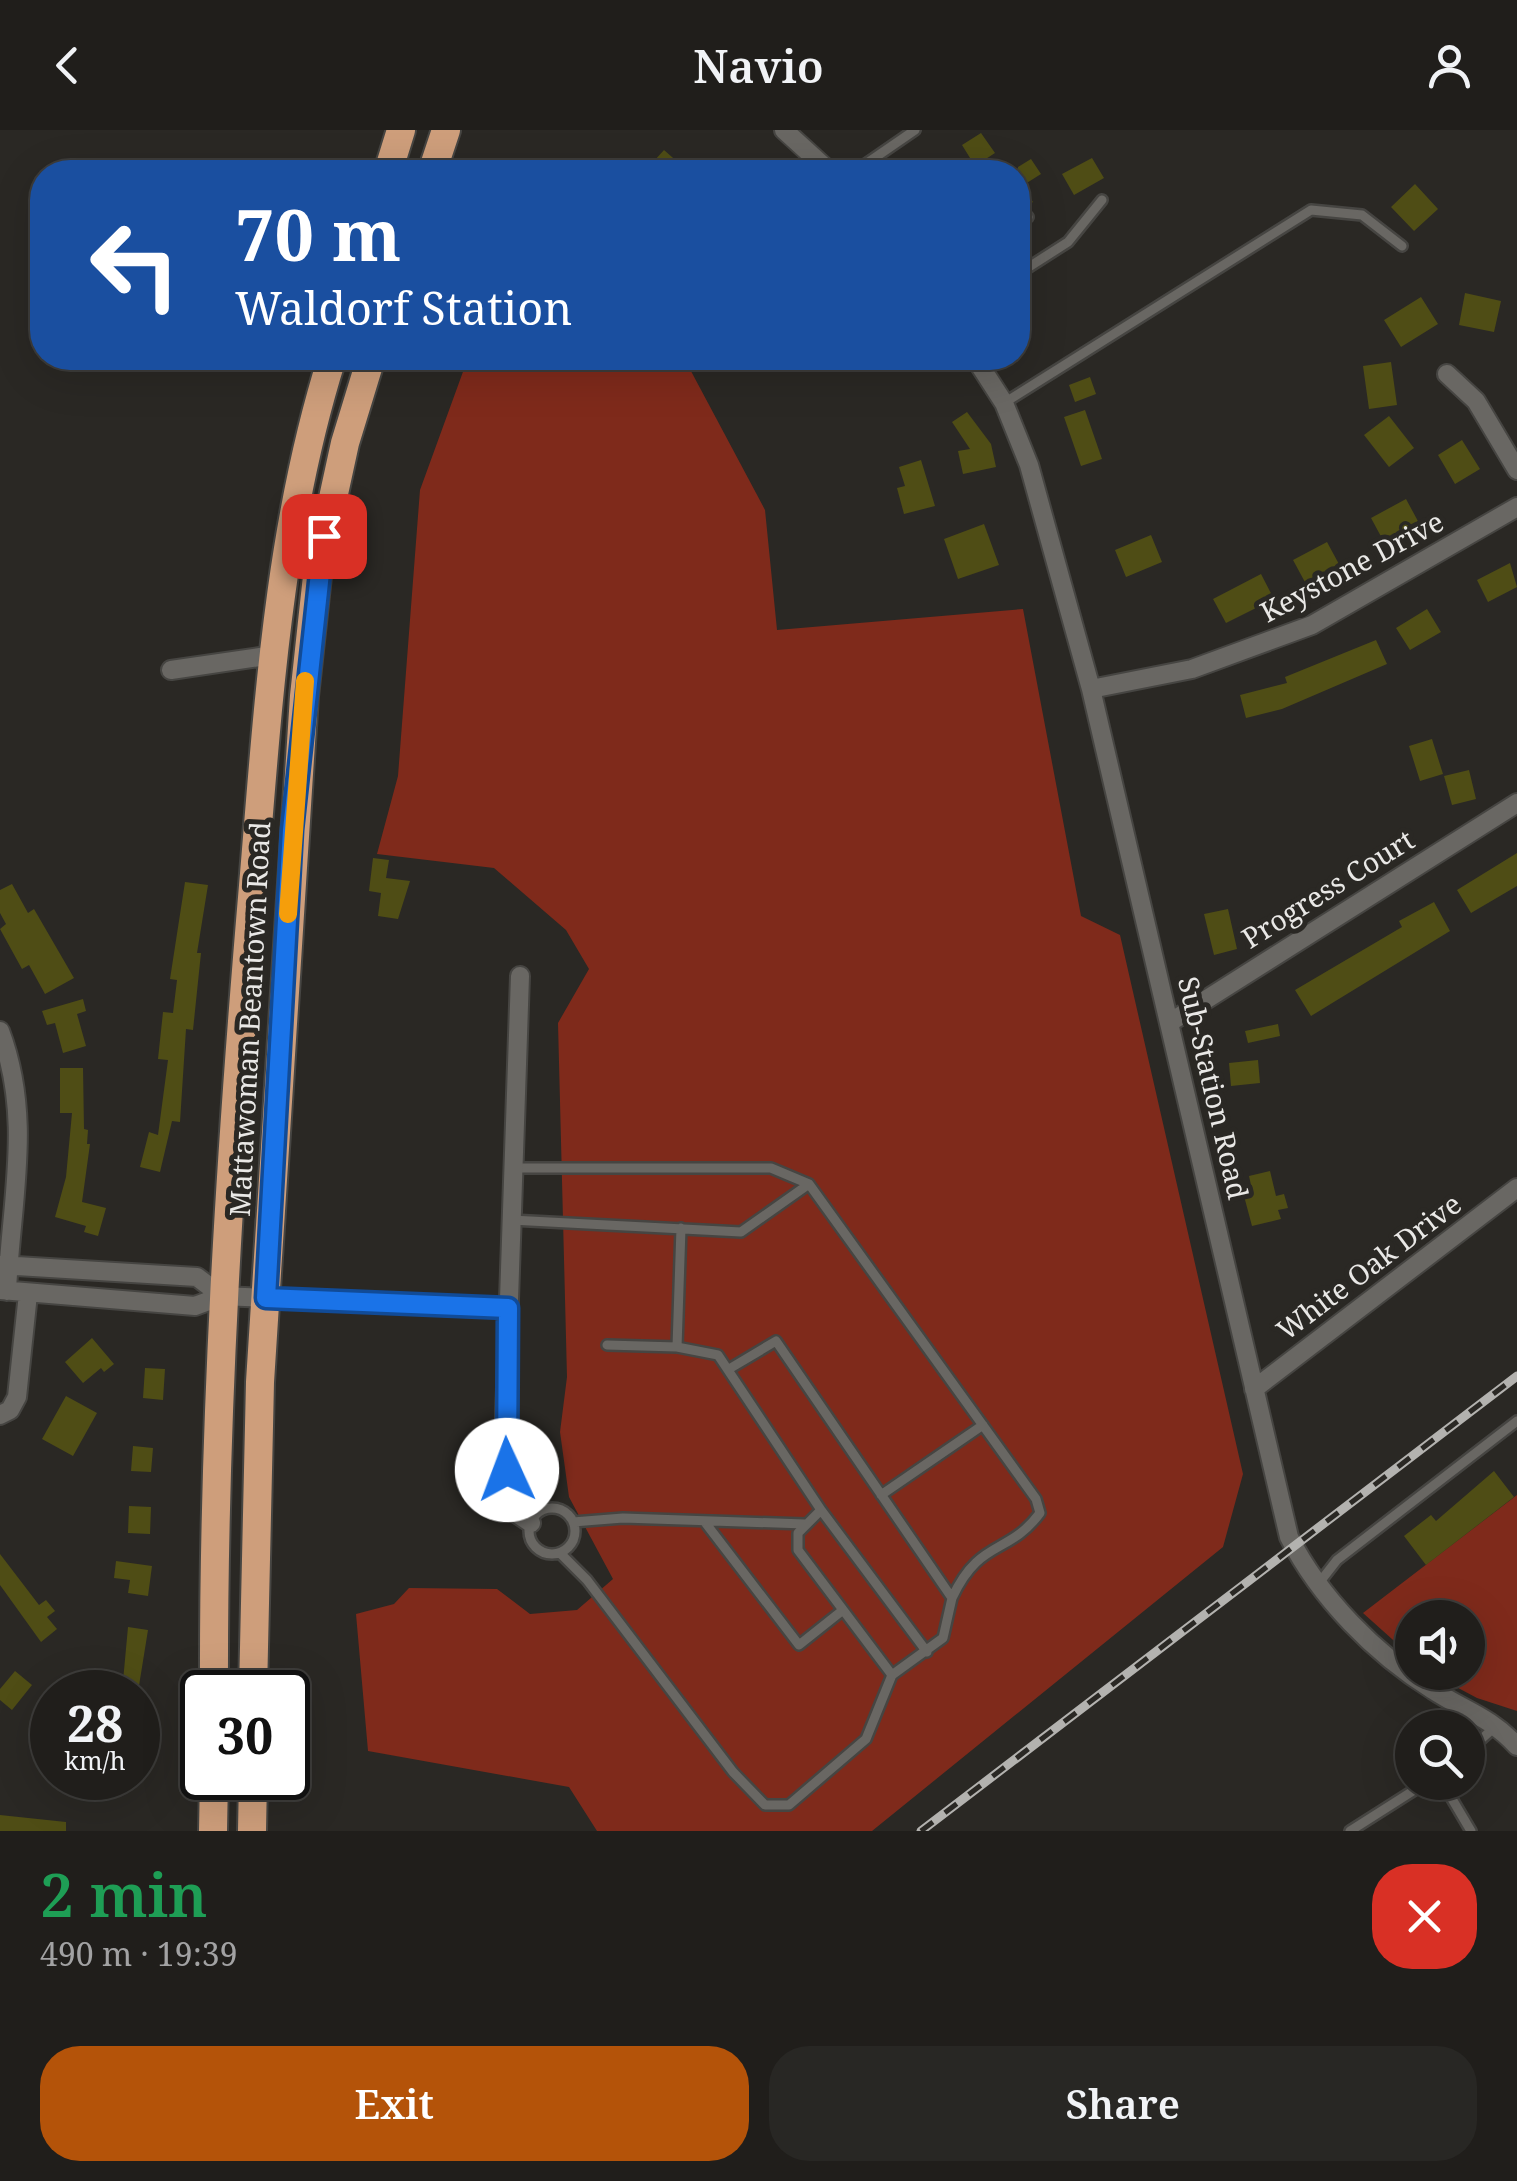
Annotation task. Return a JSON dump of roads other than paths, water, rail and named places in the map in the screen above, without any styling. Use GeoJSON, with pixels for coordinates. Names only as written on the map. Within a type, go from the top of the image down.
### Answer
{"type":"FeatureCollection","features":[{"type":"Feature","properties":{"kind":"highway"},"geometry":{"type":"LineString","coordinates":[[392,160],[401,130]]}},
{"type":"Feature","properties":{"kind":"highway"},"geometry":{"type":"LineString","coordinates":[[436,160],[446,130]]}},
{"type":"Feature","properties":{"kind":"highway","name":"Mattawoman Beantown Road"},"geometry":{"type":"LineString","coordinates":[[214,1670],[222,1296],[273,654],[306,448],[329,370]]}},
{"type":"Feature","properties":{"kind":"highway","name":"Mattawoman Beantown Road"},"geometry":{"type":"LineString","coordinates":[[254,1670],[266,1298],[304,691],[318,566],[345,443],[367,370]]}},
{"type":"Feature","properties":{"kind":"highway"},"geometry":{"type":"LineString","coordinates":[[304,691],[294,665],[323,471],[315,454],[306,448]]}},
{"type":"Feature","properties":{"kind":"highway"},"geometry":{"type":"LineString","coordinates":[[213,1831],[214,1800]]}},
{"type":"Feature","properties":{"kind":"highway"},"geometry":{"type":"LineString","coordinates":[[252,1831],[253,1800]]}},
{"type":"Feature","properties":{"kind":"street"},"geometry":{"type":"LineString","coordinates":[[784,130],[817,160]]}},
{"type":"Feature","properties":{"kind":"street","name":"Sub-Station Road"},"geometry":{"type":"LineString","coordinates":[[983,370],[1004,403],[1029,465],[1091,689],[1286,1526],[1320,1583],[1360,1631],[1403,1669],[1497,1725],[1517,1746]]}},
{"type":"Feature","properties":{"kind":"street"},"geometry":{"type":"LineString","coordinates":[[1447,374],[1476,401],[1517,470]]}},
{"type":"Feature","properties":{"kind":"street","name":"Keystone Drive"},"geometry":{"type":"LineString","coordinates":[[1091,689],[1192,669],[1312,625],[1517,506]]}},
{"type":"Feature","properties":{"kind":"street"},"geometry":{"type":"LineString","coordinates":[[171,670],[225,658],[273,654]]}},
{"type":"Feature","properties":{"kind":"street","name":"Progress Court"},"geometry":{"type":"LineString","coordinates":[[1169,1022],[1517,803]]}},
{"type":"Feature","properties":{"kind":"street"},"geometry":{"type":"LineString","coordinates":[[520,976],[511,1168],[508,1497],[516,1513],[531,1523]]}},
{"type":"Feature","properties":{"kind":"street"},"geometry":{"type":"LineString","coordinates":[[0,1031],[17,1079],[19,1114],[3,1290],[195,1306],[222,1296],[508,1308]]}},
{"type":"Feature","properties":{"kind":"street","name":"White Oak Drive"},"geometry":{"type":"LineString","coordinates":[[1254,1389],[1517,1188]]}},
{"type":"Feature","properties":{"kind":"street"},"geometry":{"type":"LineString","coordinates":[[4,1265],[197,1277],[222,1296]]}},
{"type":"Feature","properties":{"kind":"street"},"geometry":{"type":"LineString","coordinates":[[0,1415],[10,1410],[17,1397],[28,1294]]}},
{"type":"Feature","properties":{"kind":"lane"},"geometry":{"type":"LineString","coordinates":[[871,160],[915,130]]}},
{"type":"Feature","properties":{"kind":"lane"},"geometry":{"type":"LineString","coordinates":[[1030,266],[1068,242],[1102,200]]}},
{"type":"Feature","properties":{"kind":"lane"},"geometry":{"type":"LineString","coordinates":[[1004,403],[1311,210],[1362,215],[1402,246]]}},
{"type":"Feature","properties":{"kind":"lane"},"geometry":{"type":"LineString","coordinates":[[511,1168],[770,1168],[809,1184],[1036,1498],[1040,1513],[1027,1530],[982,1553],[965,1570],[952,1598],[944,1638],[892,1675],[874,1728],[789,1805],[765,1805],[733,1772],[588,1580],[560,1553]]}},
{"type":"Feature","properties":{"kind":"lane"},"geometry":{"type":"LineString","coordinates":[[510,1220],[741,1232],[809,1184]]}},
{"type":"Feature","properties":{"kind":"lane"},"geometry":{"type":"LineString","coordinates":[[677,1347],[681,1228]]}},
{"type":"Feature","properties":{"kind":"lane"},"geometry":{"type":"LineString","coordinates":[[730,1369],[776,1341],[952,1598]]}},
{"type":"Feature","properties":{"kind":"lane"},"geometry":{"type":"LineString","coordinates":[[606,1344],[708,1350],[730,1369],[821,1510],[928,1652]]}},
{"type":"Feature","properties":{"kind":"lane"},"geometry":{"type":"LineString","coordinates":[[1320,1583],[1337,1560],[1517,1421]]}},
{"type":"Feature","properties":{"kind":"lane"},"geometry":{"type":"LineString","coordinates":[[882,1494],[983,1425]]}},
{"type":"Feature","properties":{"kind":"lane"},"geometry":{"type":"LineString","coordinates":[[573,1522],[572,1543],[560,1553],[545,1553],[533,1544],[531,1523],[540,1512],[555,1509],[573,1522],[622,1518],[804,1524]]}},
{"type":"Feature","properties":{"kind":"lane"},"geometry":{"type":"LineString","coordinates":[[821,1510],[804,1524],[796,1542],[798,1550],[892,1675]]}},
{"type":"Feature","properties":{"kind":"lane"},"geometry":{"type":"LineString","coordinates":[[704,1520],[799,1645],[844,1610]]}},
{"type":"Feature","properties":{"kind":"lane"},"geometry":{"type":"LineString","coordinates":[[1485,1735],[1497,1725]]}},
{"type":"Feature","properties":{"kind":"lane"},"geometry":{"type":"LineString","coordinates":[[1350,1831],[1399,1800]]}},
{"type":"Feature","properties":{"kind":"lane"},"geometry":{"type":"LineString","coordinates":[[1453,1800],[1472,1831]]}},
{"type":"Feature","properties":{"kind":"railway"},"geometry":{"type":"LineString","coordinates":[[921,1831],[1517,1376]]}}]}
